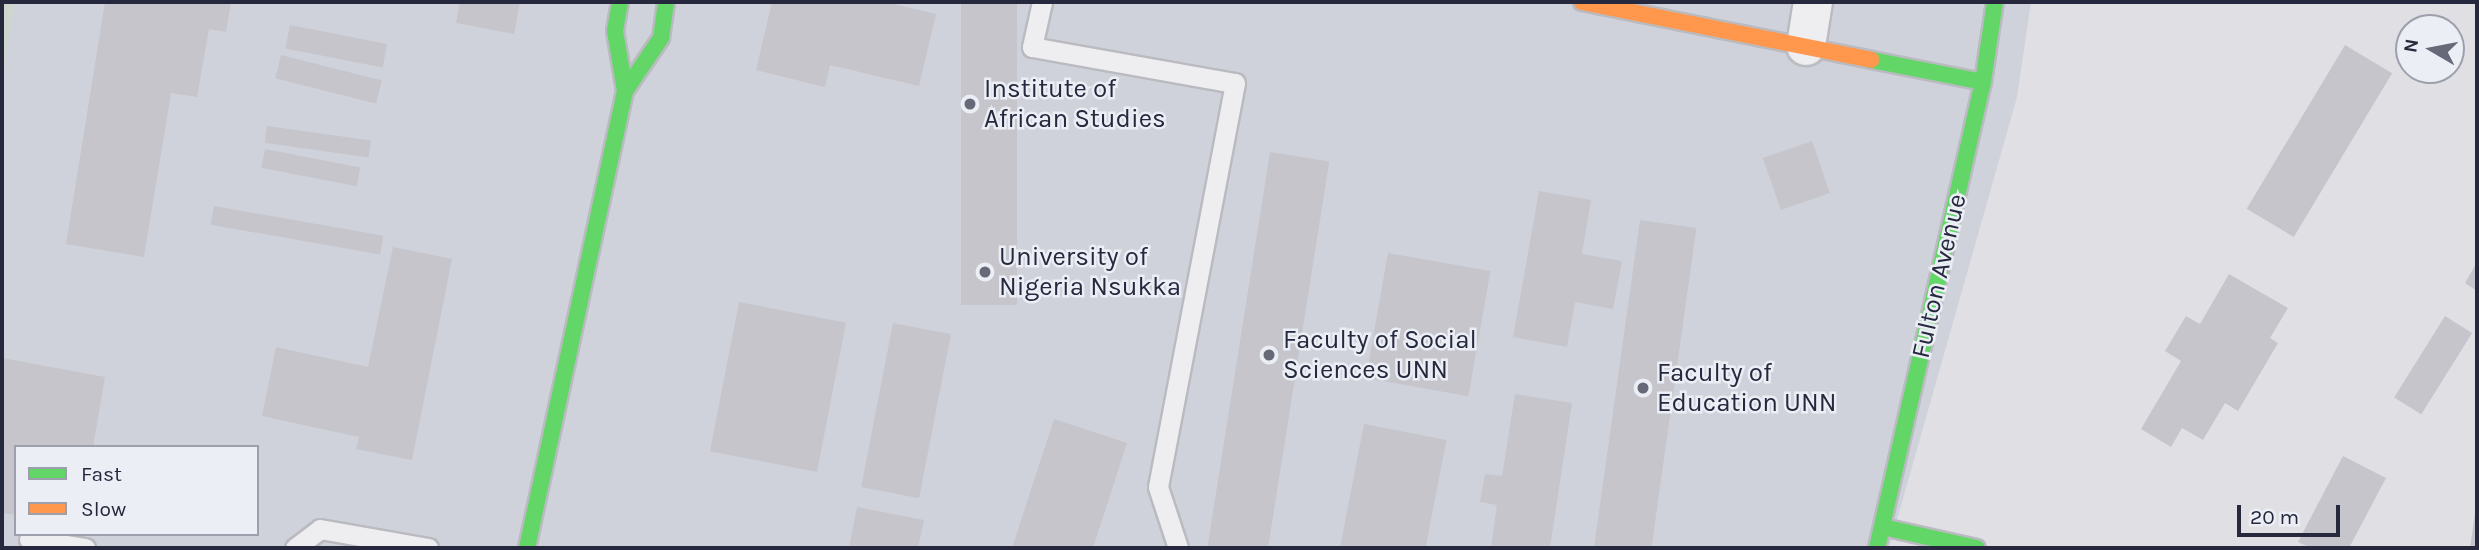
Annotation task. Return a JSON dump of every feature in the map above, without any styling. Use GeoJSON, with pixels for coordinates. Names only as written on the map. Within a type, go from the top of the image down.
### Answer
{"type":"FeatureCollection","features":[{"type":"Feature","properties":{"kind":"street"},"geometry":{"type":"LineString","coordinates":[[620,2],[615,32],[625,92]]}},
{"type":"Feature","properties":{"kind":"street"},"geometry":{"type":"LineString","coordinates":[[527,548],[625,92],[661,38],[666,2]]}},
{"type":"Feature","properties":{"kind":"street"},"geometry":{"type":"LineString","coordinates":[[1582,2],[1983,82]]}},
{"type":"Feature","properties":{"kind":"street"},"geometry":{"type":"LineString","coordinates":[[1806,46],[1813,2]]}},
{"type":"Feature","properties":{"kind":"street","name":"Fulton Avenue"},"geometry":{"type":"LineString","coordinates":[[1877,548],[1983,82],[1995,2]]}},
{"type":"Feature","properties":{"kind":"street"},"geometry":{"type":"LineString","coordinates":[[1883,527],[1977,548]]}},
{"type":"Feature","properties":{"kind":"lane"},"geometry":{"type":"LineString","coordinates":[[1042,2],[1032,47],[1235,83],[1158,487],[1178,548]]}},
{"type":"Feature","properties":{"kind":"lane"},"geometry":{"type":"LineString","coordinates":[[295,548],[320,529],[428,548]]}},
{"type":"Feature","properties":{"kind":"lane"},"geometry":{"type":"LineString","coordinates":[[29,539],[85,548]]}},
{"type":"Feature","properties":{"kind":"shaded area","name":"University of Nigeria Nsukka"},"geometry":{"type":"Polygon","coordinates":[[[2,2],[2031,2],[2017,97],[1889,548],[2,548],[2,2]]]}},
{"type":"Feature","properties":{"kind":"shaded area"},"geometry":{"type":"Polygon","coordinates":[[[2,2],[15,2],[2,76],[2,2]]]}},
{"type":"Feature","properties":{"kind":"building"},"geometry":{"type":"Polygon","coordinates":[[[105,2],[231,2],[226,32],[209,29],[197,97],[171,93],[144,257],[66,244],[105,2]]]}},
{"type":"Feature","properties":{"kind":"building"},"geometry":{"type":"Polygon","coordinates":[[[460,2],[520,2],[514,34],[456,23],[460,2]]]}},
{"type":"Feature","properties":{"kind":"building"},"geometry":{"type":"Polygon","coordinates":[[[772,2],[885,2],[936,14],[919,86],[830,65],[825,87],[756,70],[772,2]]]}},
{"type":"Feature","properties":{"kind":"building"},"geometry":{"type":"Polygon","coordinates":[[[961,2],[1017,2],[1017,305],[961,305],[961,2]]]}},
{"type":"Feature","properties":{"kind":"building"},"geometry":{"type":"Polygon","coordinates":[[[290,25],[387,44],[383,67],[285,49],[290,25]]]}},
{"type":"Feature","properties":{"kind":"building"},"geometry":{"type":"Polygon","coordinates":[[[2345,45],[2392,73],[2294,237],[2247,209],[2345,45]]]}},
{"type":"Feature","properties":{"kind":"building"},"geometry":{"type":"Polygon","coordinates":[[[281,55],[382,80],[376,103],[275,78],[281,55]]]}},
{"type":"Feature","properties":{"kind":"building"},"geometry":{"type":"Polygon","coordinates":[[[267,126],[371,141],[369,157],[265,143],[267,126]]]}},
{"type":"Feature","properties":{"kind":"building"},"geometry":{"type":"Polygon","coordinates":[[[1812,141],[1830,193],[1781,210],[1763,158],[1812,141]]]}},
{"type":"Feature","properties":{"kind":"building"},"geometry":{"type":"Polygon","coordinates":[[[265,149],[360,168],[357,186],[261,168],[265,149]]]}},
{"type":"Feature","properties":{"kind":"building","name":"Faculty of Social Sciences UNN"},"geometry":{"type":"Polygon","coordinates":[[[1270,152],[1329,161],[1268,548],[1207,548],[1270,152]]]}},
{"type":"Feature","properties":{"kind":"building"},"geometry":{"type":"Polygon","coordinates":[[[1539,191],[1591,200],[1582,254],[1622,261],[1613,309],[1575,302],[1567,347],[1513,337],[1539,191]]]}},
{"type":"Feature","properties":{"kind":"building"},"geometry":{"type":"Polygon","coordinates":[[[214,206],[383,236],[380,255],[211,225],[214,206]]]}},
{"type":"Feature","properties":{"kind":"building","name":"Faculty of Education UNN"},"geometry":{"type":"Polygon","coordinates":[[[1640,220],[1696,228],[1651,548],[1594,548],[1640,220]]]}},
{"type":"Feature","properties":{"kind":"building"},"geometry":{"type":"Polygon","coordinates":[[[393,247],[452,259],[412,460],[356,449],[359,437],[262,416],[276,347],[368,367],[393,247]]]}},
{"type":"Feature","properties":{"kind":"building"},"geometry":{"type":"Polygon","coordinates":[[[1388,253],[1490,271],[1468,396],[1366,378],[1388,253]]]}},
{"type":"Feature","properties":{"kind":"building"},"geometry":{"type":"Polygon","coordinates":[[[2477,262],[2477,291],[2465,283],[2477,262]]]}},
{"type":"Feature","properties":{"kind":"building"},"geometry":{"type":"Polygon","coordinates":[[[2229,274],[2288,308],[2270,338],[2278,343],[2238,411],[2225,403],[2203,440],[2182,428],[2171,447],[2141,429],[2181,361],[2165,351],[2186,316],[2200,324],[2229,274]]]}},
{"type":"Feature","properties":{"kind":"building"},"geometry":{"type":"Polygon","coordinates":[[[739,302],[846,323],[817,472],[710,451],[739,302]]]}},
{"type":"Feature","properties":{"kind":"building"},"geometry":{"type":"Polygon","coordinates":[[[2445,316],[2472,333],[2421,414],[2394,397],[2445,316]]]}},
{"type":"Feature","properties":{"kind":"building"},"geometry":{"type":"Polygon","coordinates":[[[893,323],[951,334],[919,498],[861,487],[893,323]]]}},
{"type":"Feature","properties":{"kind":"building"},"geometry":{"type":"Polygon","coordinates":[[[2,358],[105,377],[93,445],[14,445],[14,515],[2,513],[2,358]]]}},
{"type":"Feature","properties":{"kind":"building"},"geometry":{"type":"Polygon","coordinates":[[[1515,394],[1572,403],[1550,548],[1491,548],[1497,505],[1480,502],[1485,474],[1502,476],[1515,394]]]}},
{"type":"Feature","properties":{"kind":"building"},"geometry":{"type":"Polygon","coordinates":[[[1054,419],[1127,443],[1093,548],[1012,548],[1054,419]]]}},
{"type":"Feature","properties":{"kind":"building"},"geometry":{"type":"Polygon","coordinates":[[[1364,424],[1446,440],[1425,548],[1340,548],[1364,424]]]}},
{"type":"Feature","properties":{"kind":"building"},"geometry":{"type":"Polygon","coordinates":[[[2343,456],[2386,478],[2349,548],[2311,548],[2298,542],[2343,456]]]}},
{"type":"Feature","properties":{"kind":"building"},"geometry":{"type":"Polygon","coordinates":[[[2476,506],[2477,548],[2470,548],[2476,506]]]}},
{"type":"Feature","properties":{"kind":"building"},"geometry":{"type":"Polygon","coordinates":[[[857,507],[924,520],[918,548],[849,548],[857,507]]]}},
{"type":"Feature","properties":{"kind":"traffic: fast"},"geometry":{"type":"LineString","coordinates":[[620,2],[615,31],[625,91]]}},
{"type":"Feature","properties":{"kind":"traffic: fast"},"geometry":{"type":"LineString","coordinates":[[527,548],[625,91],[661,38],[666,2]]}},
{"type":"Feature","properties":{"kind":"traffic: fast"},"geometry":{"type":"LineString","coordinates":[[1877,548],[1983,82],[1995,2]]}},
{"type":"Feature","properties":{"kind":"traffic: fast"},"geometry":{"type":"LineString","coordinates":[[1871,60],[1983,82]]}},
{"type":"Feature","properties":{"kind":"traffic: fast"},"geometry":{"type":"LineString","coordinates":[[1883,527],[1977,548]]}},
{"type":"Feature","properties":{"kind":"traffic: slow"},"geometry":{"type":"LineString","coordinates":[[1582,2],[1871,60]]}},
{"type":"Feature","properties":{"kind":"place","name":"Institute of African Studies"},"geometry":{"type":"Point","coordinates":[970,104]}},
{"type":"Feature","properties":{"kind":"place","name":"University of Nigeria Nsukka"},"geometry":{"type":"Point","coordinates":[985,272]}},
{"type":"Feature","properties":{"kind":"place","name":"Faculty of Social Sciences UNN"},"geometry":{"type":"Point","coordinates":[1269,355]}},
{"type":"Feature","properties":{"kind":"place","name":"Faculty of Education UNN"},"geometry":{"type":"Point","coordinates":[1643,388]}}]}
